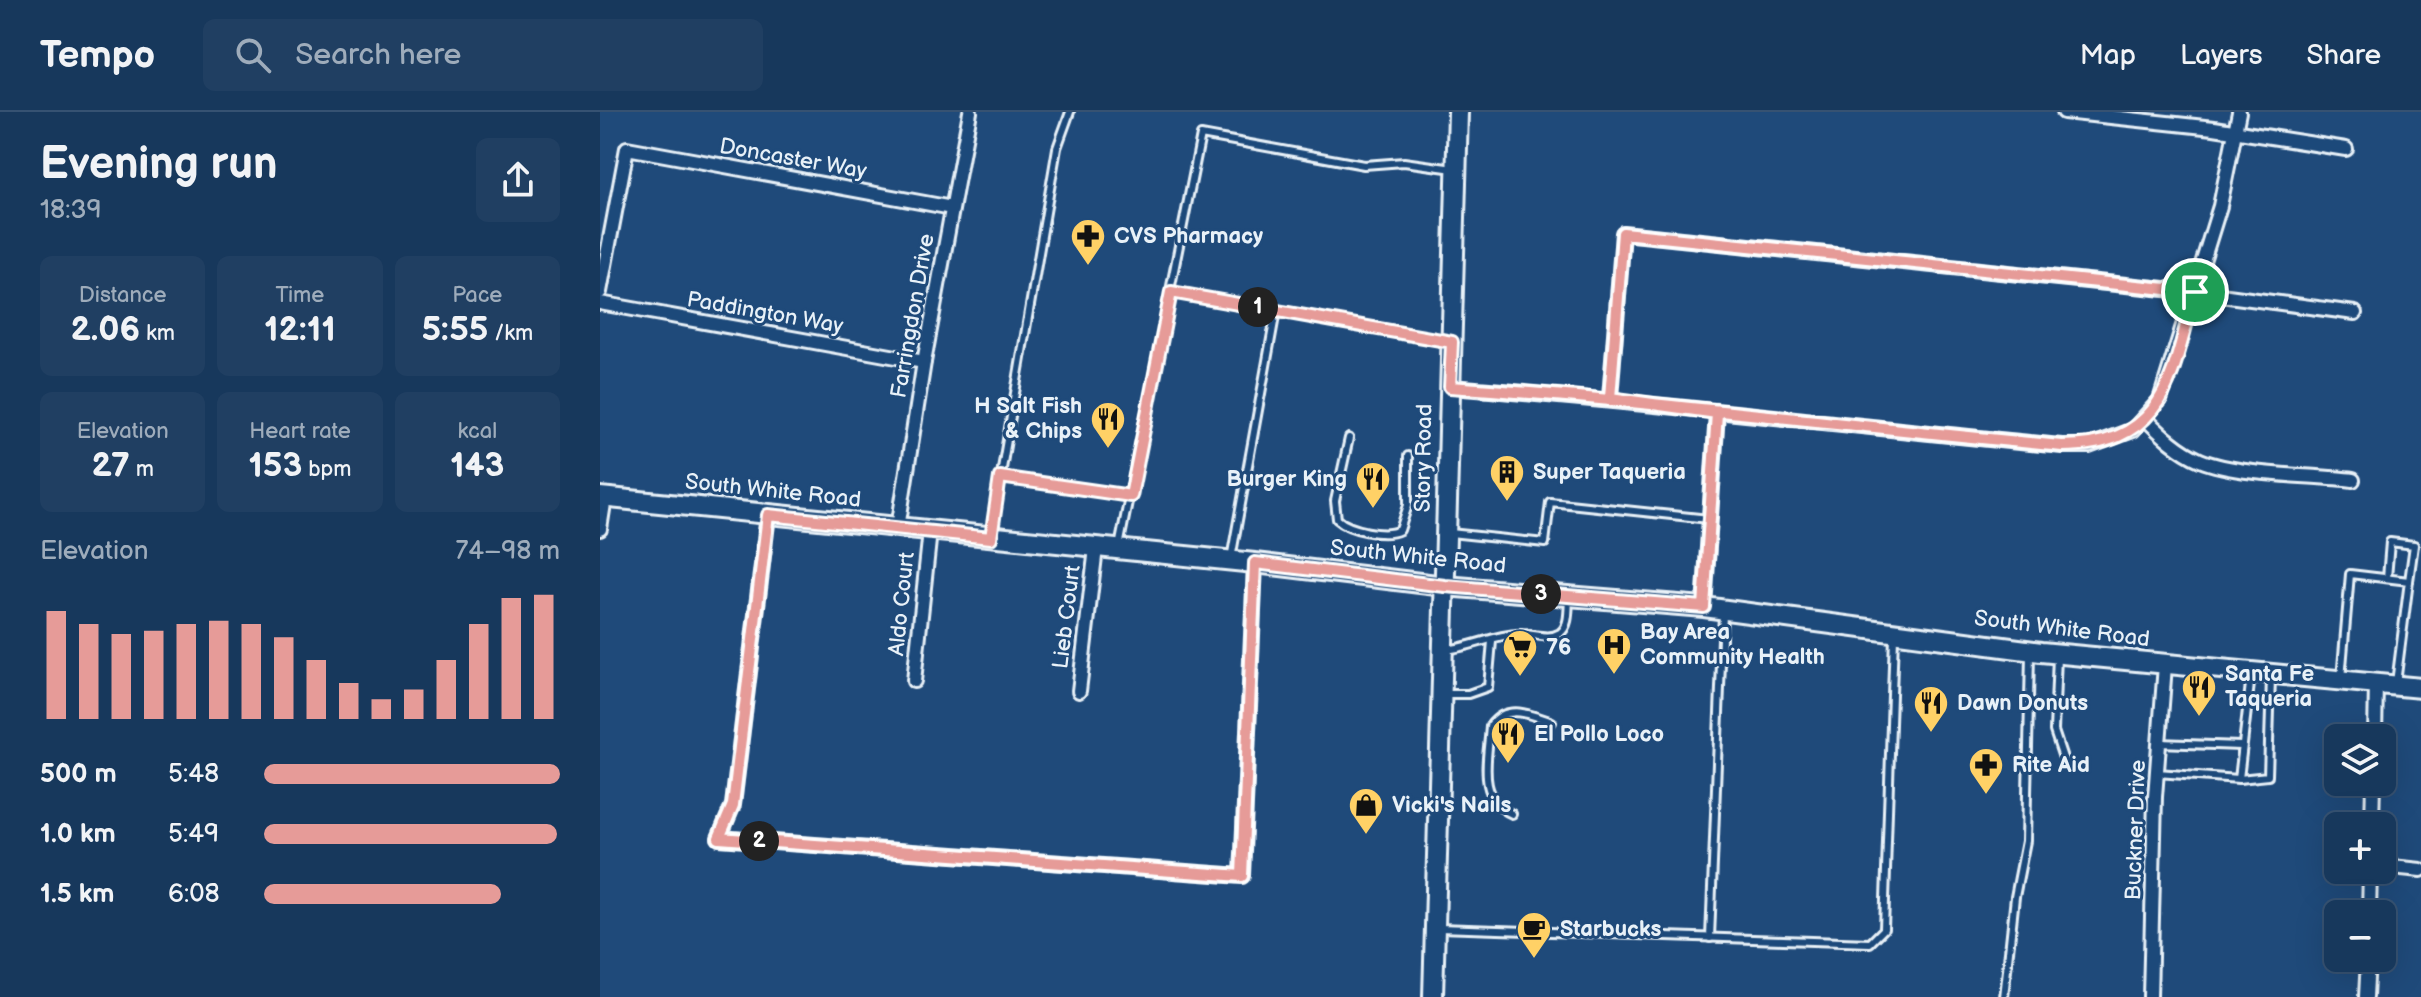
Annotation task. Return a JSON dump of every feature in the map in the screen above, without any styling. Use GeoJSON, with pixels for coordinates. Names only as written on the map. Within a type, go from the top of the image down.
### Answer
{"type":"FeatureCollection","features":[{"type":"Feature","properties":{"kind":"main road","name":"Story Road"},"geometry":{"type":"LineString","coordinates":[[1433,997],[1458,112]]}},
{"type":"Feature","properties":{"kind":"main road","name":"South White Road"},"geometry":{"type":"LineString","coordinates":[[602,497],[1255,563],[1445,586],[1714,608],[2030,651],[2421,688]]}},
{"type":"Feature","properties":{"kind":"street","name":"Farringdon Drive"},"geometry":{"type":"LineString","coordinates":[[898,528],[924,362],[970,112]]}},
{"type":"Feature","properties":{"kind":"street"},"geometry":{"type":"LineString","coordinates":[[2064,112],[2236,131],[2346,149]]}},
{"type":"Feature","properties":{"kind":"street"},"geometry":{"type":"LineString","coordinates":[[1450,387],[1610,398],[1717,413],[2062,446],[2111,440],[2146,419],[2165,387],[2220,206],[2239,112]]}},
{"type":"Feature","properties":{"kind":"street","name":"Doncaster Way"},"geometry":{"type":"LineString","coordinates":[[600,292],[627,148],[952,208]]}},
{"type":"Feature","properties":{"kind":"street"},"geometry":{"type":"LineString","coordinates":[[1610,398],[1623,233],[2195,292],[2355,313]]}},
{"type":"Feature","properties":{"kind":"street","name":"Paddington Way"},"geometry":{"type":"LineString","coordinates":[[600,303],[924,362]]}},
{"type":"Feature","properties":{"kind":"street"},"geometry":{"type":"LineString","coordinates":[[1714,608],[1709,519],[1717,413]]}},
{"type":"Feature","properties":{"kind":"street"},"geometry":{"type":"LineString","coordinates":[[2146,419],[2180,449],[2202,460],[2226,467],[2353,480]]}},
{"type":"Feature","properties":{"kind":"street"},"geometry":{"type":"LineString","coordinates":[[600,529],[602,497]]}},
{"type":"Feature","properties":{"kind":"street"},"geometry":{"type":"LineString","coordinates":[[768,515],[733,805],[719,838],[1242,876],[1255,563]]}},
{"type":"Feature","properties":{"kind":"street","name":"Aldo Court"},"geometry":{"type":"LineString","coordinates":[[914,681],[930,531]]}},
{"type":"Feature","properties":{"kind":"street","name":"Lieb Court"},"geometry":{"type":"LineString","coordinates":[[1079,691],[1096,548]]}},
{"type":"Feature","properties":{"kind":"street","name":"Buckner Drive"},"geometry":{"type":"LineString","coordinates":[[2150,997],[2157,773],[2165,665]]}},
{"type":"Feature","properties":{"kind":"street"},"geometry":{"type":"LineString","coordinates":[[2375,724],[2376,682]]}},
{"type":"Feature","properties":{"kind":"street"},"geometry":{"type":"LineString","coordinates":[[2396,867],[2421,870]]}},
{"type":"Feature","properties":{"kind":"street"},"geometry":{"type":"LineString","coordinates":[[2366,997],[2367,972]]}},
{"type":"Feature","properties":{"kind":"lane"},"geometry":{"type":"LineString","coordinates":[[991,538],[1057,148],[1070,112]]}},
{"type":"Feature","properties":{"kind":"lane"},"geometry":{"type":"LineString","coordinates":[[1118,550],[1201,135],[1364,165],[1404,162],[1456,169]]}},
{"type":"Feature","properties":{"kind":"lane"},"geometry":{"type":"LineString","coordinates":[[1171,292],[1452,342]]}},
{"type":"Feature","properties":{"kind":"lane"},"geometry":{"type":"LineString","coordinates":[[1231,561],[1276,311]]}},
{"type":"Feature","properties":{"kind":"lane"},"geometry":{"type":"LineString","coordinates":[[1349,438],[1335,501],[1337,519],[1358,528],[1386,533],[1400,530],[1408,505],[1408,456]]}},
{"type":"Feature","properties":{"kind":"lane"},"geometry":{"type":"LineString","coordinates":[[1000,477],[1131,496]]}},
{"type":"Feature","properties":{"kind":"lane"},"geometry":{"type":"LineString","coordinates":[[1447,532],[1545,543],[1550,502],[1709,519]]}},
{"type":"Feature","properties":{"kind":"lane"},"geometry":{"type":"LineString","coordinates":[[2387,578],[2390,542],[2414,545],[2396,686]]}},
{"type":"Feature","properties":{"kind":"lane"},"geometry":{"type":"LineString","coordinates":[[2341,679],[2350,574],[2409,581]]}},
{"type":"Feature","properties":{"kind":"lane"},"geometry":{"type":"LineString","coordinates":[[1444,650],[1521,634],[1550,636],[1560,633],[1566,624],[1569,596]]}},
{"type":"Feature","properties":{"kind":"lane"},"geometry":{"type":"LineString","coordinates":[[1710,938],[1714,608]]}},
{"type":"Feature","properties":{"kind":"lane"},"geometry":{"type":"LineString","coordinates":[[1435,927],[1870,943],[1884,929],[1894,633]]}},
{"type":"Feature","properties":{"kind":"lane"},"geometry":{"type":"LineString","coordinates":[[1443,694],[1468,694],[1488,687],[1492,641]]}},
{"type":"Feature","properties":{"kind":"lane"},"geometry":{"type":"LineString","coordinates":[[2004,997],[2015,897],[2026,841],[2030,651]]}},
{"type":"Feature","properties":{"kind":"lane"},"geometry":{"type":"LineString","coordinates":[[2058,654],[2054,731],[2063,758]]}},
{"type":"Feature","properties":{"kind":"lane"},"geometry":{"type":"LineString","coordinates":[[2239,779],[2252,672]]}},
{"type":"Feature","properties":{"kind":"lane"},"geometry":{"type":"LineString","coordinates":[[2157,773],[2239,779],[2268,776],[2271,673]]}},
{"type":"Feature","properties":{"kind":"lane"},"geometry":{"type":"LineString","coordinates":[[1512,814],[1491,800],[1487,789],[1490,726],[1505,712],[1517,711],[1552,722]]}},
{"type":"Feature","properties":{"kind":"lane"},"geometry":{"type":"LineString","coordinates":[[2159,743],[2241,746]]}},
{"type":"Feature","properties":{"kind":"place","name":"CVS Pharmacy"},"geometry":{"type":"Point","coordinates":[1088,267]}},
{"type":"Feature","properties":{"kind":"place","name":"H Salt Fish & Chips"},"geometry":{"type":"Point","coordinates":[1108,450]}},
{"type":"Feature","properties":{"kind":"place","name":"Super Taqueria"},"geometry":{"type":"Point","coordinates":[1507,503]}},
{"type":"Feature","properties":{"kind":"place","name":"Burger King"},"geometry":{"type":"Point","coordinates":[1373,510]}},
{"type":"Feature","properties":{"kind":"place","name":"Bay Area Community Health"},"geometry":{"type":"Point","coordinates":[1614,676]}},
{"type":"Feature","properties":{"kind":"place","name":"76"},"geometry":{"type":"Point","coordinates":[1520,678]}},
{"type":"Feature","properties":{"kind":"place","name":"Santa Fe Taqueria"},"geometry":{"type":"Point","coordinates":[2199,718]}},
{"type":"Feature","properties":{"kind":"place","name":"Dawn Donuts"},"geometry":{"type":"Point","coordinates":[1931,734]}},
{"type":"Feature","properties":{"kind":"place","name":"El Pollo Loco"},"geometry":{"type":"Point","coordinates":[1508,765]}},
{"type":"Feature","properties":{"kind":"place","name":"Rite Aid"},"geometry":{"type":"Point","coordinates":[1986,796]}},
{"type":"Feature","properties":{"kind":"place","name":"Vicki's Nails"},"geometry":{"type":"Point","coordinates":[1366,836]}},
{"type":"Feature","properties":{"kind":"place","name":"Starbucks"},"geometry":{"type":"Point","coordinates":[1534,960]}},
{"type":"Feature","properties":{"kind":"route"},"geometry":{"type":"LineString","coordinates":[[2195,292],[1623,233],[1610,398],[1717,413],[1704,607],[1445,586],[1255,563],[1242,876],[719,838],[733,805],[768,515],[991,538],[1000,477],[1131,496],[1171,292],[1452,342],[1450,387],[1610,398],[1717,413],[2089,446],[2133,430],[2160,400],[2195,292]]}}]}
